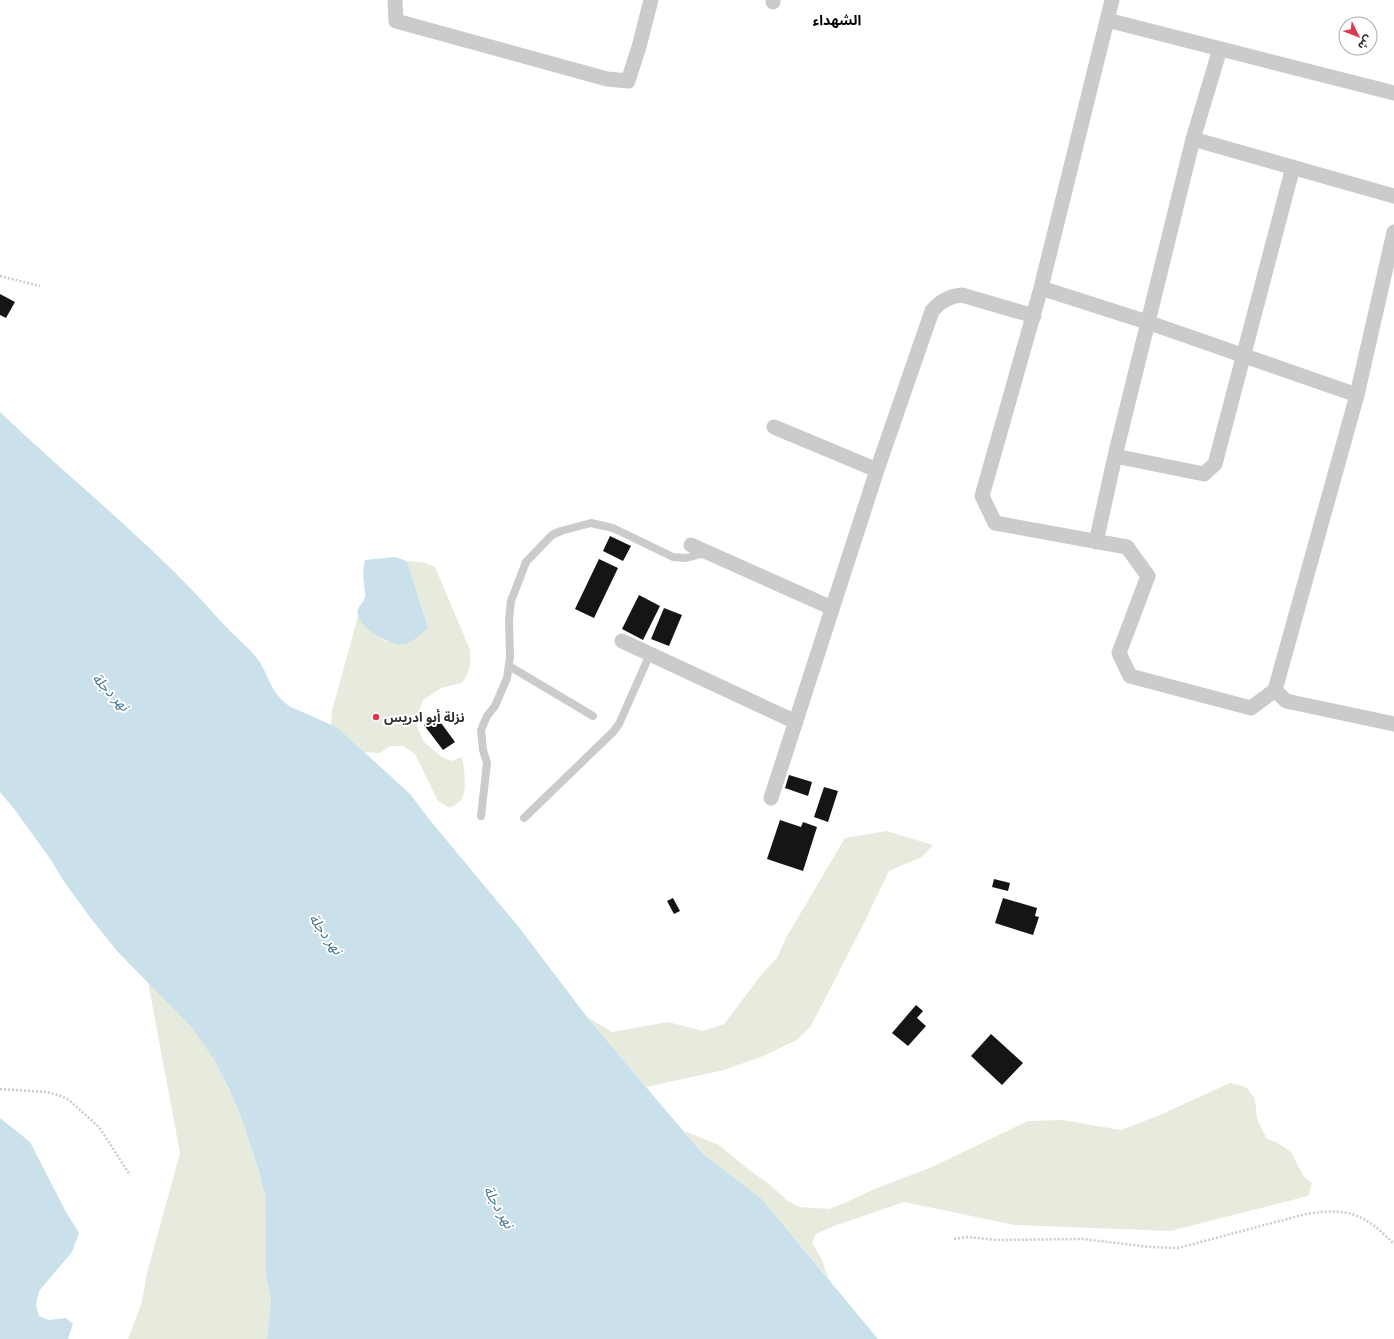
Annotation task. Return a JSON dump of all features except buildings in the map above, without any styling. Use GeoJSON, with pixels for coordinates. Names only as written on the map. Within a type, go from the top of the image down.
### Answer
{"type":"FeatureCollection","features":[{"type":"Feature","properties":{"kind":"street"},"geometry":{"type":"LineString","coordinates":[[395,0],[396,22],[600,77],[628,81],[639,47],[651,0]]}},
{"type":"Feature","properties":{"kind":"street"},"geometry":{"type":"LineString","coordinates":[[1112,0],[1042,288],[982,496],[995,523],[1127,547],[1148,576],[1119,653],[1130,676],[1251,708],[1275,690],[1357,395],[1394,232]]}},
{"type":"Feature","properties":{"kind":"street"},"geometry":{"type":"LineString","coordinates":[[1107,20],[1394,93]]}},
{"type":"Feature","properties":{"kind":"street"},"geometry":{"type":"LineString","coordinates":[[1096,542],[1147,322],[1193,139],[1220,49]]}},
{"type":"Feature","properties":{"kind":"street"},"geometry":{"type":"LineString","coordinates":[[1193,139],[1394,196]]}},
{"type":"Feature","properties":{"kind":"street"},"geometry":{"type":"LineString","coordinates":[[1115,456],[1204,474],[1215,464],[1293,167]]}},
{"type":"Feature","properties":{"kind":"street"},"geometry":{"type":"LineString","coordinates":[[1042,288],[1147,322],[1357,395]]}},
{"type":"Feature","properties":{"kind":"street"},"geometry":{"type":"LineString","coordinates":[[771,798],[877,470],[932,312],[938,304],[945,299],[962,295],[1034,316]]}},
{"type":"Feature","properties":{"kind":"street"},"geometry":{"type":"LineString","coordinates":[[774,427],[877,470]]}},
{"type":"Feature","properties":{"kind":"street"},"geometry":{"type":"LineString","coordinates":[[691,545],[832,608]]}},
{"type":"Feature","properties":{"kind":"street"},"geometry":{"type":"LineString","coordinates":[[622,641],[796,722]]}},
{"type":"Feature","properties":{"kind":"street"},"geometry":{"type":"LineString","coordinates":[[1275,690],[1286,701],[1394,724]]}},
{"type":"Feature","properties":{"kind":"lane"},"geometry":{"type":"LineString","coordinates":[[481,816],[487,763],[482,750],[481,730],[487,716],[495,706],[507,678],[510,657],[509,620],[511,601],[526,562],[552,535],[591,523],[613,528],[673,557],[686,558],[708,552]]}},
{"type":"Feature","properties":{"kind":"lane"},"geometry":{"type":"LineString","coordinates":[[524,818],[613,732],[619,724],[650,654]]}},
{"type":"Feature","properties":{"kind":"lane"},"geometry":{"type":"LineString","coordinates":[[509,666],[593,716]]}},
{"type":"Feature","properties":{"kind":"path"},"geometry":{"type":"LineString","coordinates":[[0,276],[40,286]]}},
{"type":"Feature","properties":{"kind":"path"},"geometry":{"type":"LineString","coordinates":[[0,1089],[47,1092],[69,1100],[99,1127],[130,1175]]}},
{"type":"Feature","properties":{"kind":"path"},"geometry":{"type":"LineString","coordinates":[[954,1238],[997,1240],[1083,1239],[1178,1248],[1306,1214],[1326,1211],[1342,1211],[1357,1216],[1374,1225],[1394,1244]]}},
{"type":"Feature","properties":{"kind":"shaded area"},"geometry":{"type":"Polygon","coordinates":[[[407,561],[422,562],[435,567],[470,650],[469,667],[467,675],[462,683],[441,688],[423,700],[418,713],[417,727],[424,742],[442,757],[451,761],[462,757],[465,782],[464,794],[458,803],[450,808],[438,801],[415,754],[403,746],[390,746],[380,753],[364,752],[338,728],[331,725],[332,711],[358,616],[371,631],[387,642],[428,626],[407,561]]]}},
{"type":"Feature","properties":{"kind":"shaded area"},"geometry":{"type":"Polygon","coordinates":[[[886,831],[933,845],[922,857],[889,871],[811,1026],[797,1040],[763,1056],[724,1070],[646,1087],[587,1017],[612,1032],[668,1022],[703,1031],[724,1024],[762,974],[777,958],[787,936],[845,838],[886,831]]]}},
{"type":"Feature","properties":{"kind":"shaded area"},"geometry":{"type":"Polygon","coordinates":[[[148,982],[193,1029],[214,1060],[240,1114],[259,1171],[265,1196],[266,1276],[271,1299],[267,1339],[128,1339],[142,1302],[147,1273],[180,1153],[148,982]]]}},
{"type":"Feature","properties":{"kind":"shaded area"},"geometry":{"type":"Polygon","coordinates":[[[1230,1083],[1246,1087],[1255,1099],[1257,1119],[1267,1139],[1276,1142],[1291,1152],[1304,1177],[1312,1183],[1308,1196],[1170,1231],[1015,1225],[904,1202],[834,1226],[816,1234],[812,1243],[821,1258],[829,1279],[762,1199],[703,1154],[684,1131],[719,1145],[769,1184],[788,1201],[800,1207],[829,1209],[872,1190],[932,1167],[1028,1121],[1062,1120],[1121,1130],[1160,1115],[1230,1083]]]}},
{"type":"Feature","properties":{"kind":"water","name":"نهر دجلة"},"geometry":{"type":"Polygon","coordinates":[[[0,412],[125,525],[197,595],[256,657],[273,688],[282,700],[289,706],[338,728],[410,794],[518,926],[587,1017],[703,1154],[762,1199],[878,1339],[267,1339],[271,1299],[266,1276],[265,1196],[259,1171],[240,1114],[229,1090],[214,1060],[193,1029],[117,951],[89,916],[63,880],[51,860],[0,792],[0,412]]]}},
{"type":"Feature","properties":{"kind":"water"},"geometry":{"type":"Polygon","coordinates":[[[395,557],[407,561],[428,627],[413,640],[403,644],[397,644],[377,636],[365,626],[357,613],[365,595],[363,575],[365,560],[395,557]]]}},
{"type":"Feature","properties":{"kind":"water"},"geometry":{"type":"Polygon","coordinates":[[[0,1118],[30,1142],[66,1212],[79,1233],[72,1252],[39,1291],[36,1305],[39,1316],[49,1320],[66,1318],[73,1324],[68,1339],[0,1339],[0,1118]]]}},
{"type":"Feature","properties":{"kind":"place","name":"نزلة أبو ادريس"},"geometry":{"type":"Point","coordinates":[376,717]}},
{"type":"Feature","properties":{"kind":"district","name":"الشهداء"},"geometry":{"type":"Point","coordinates":[837,20]}}]}
